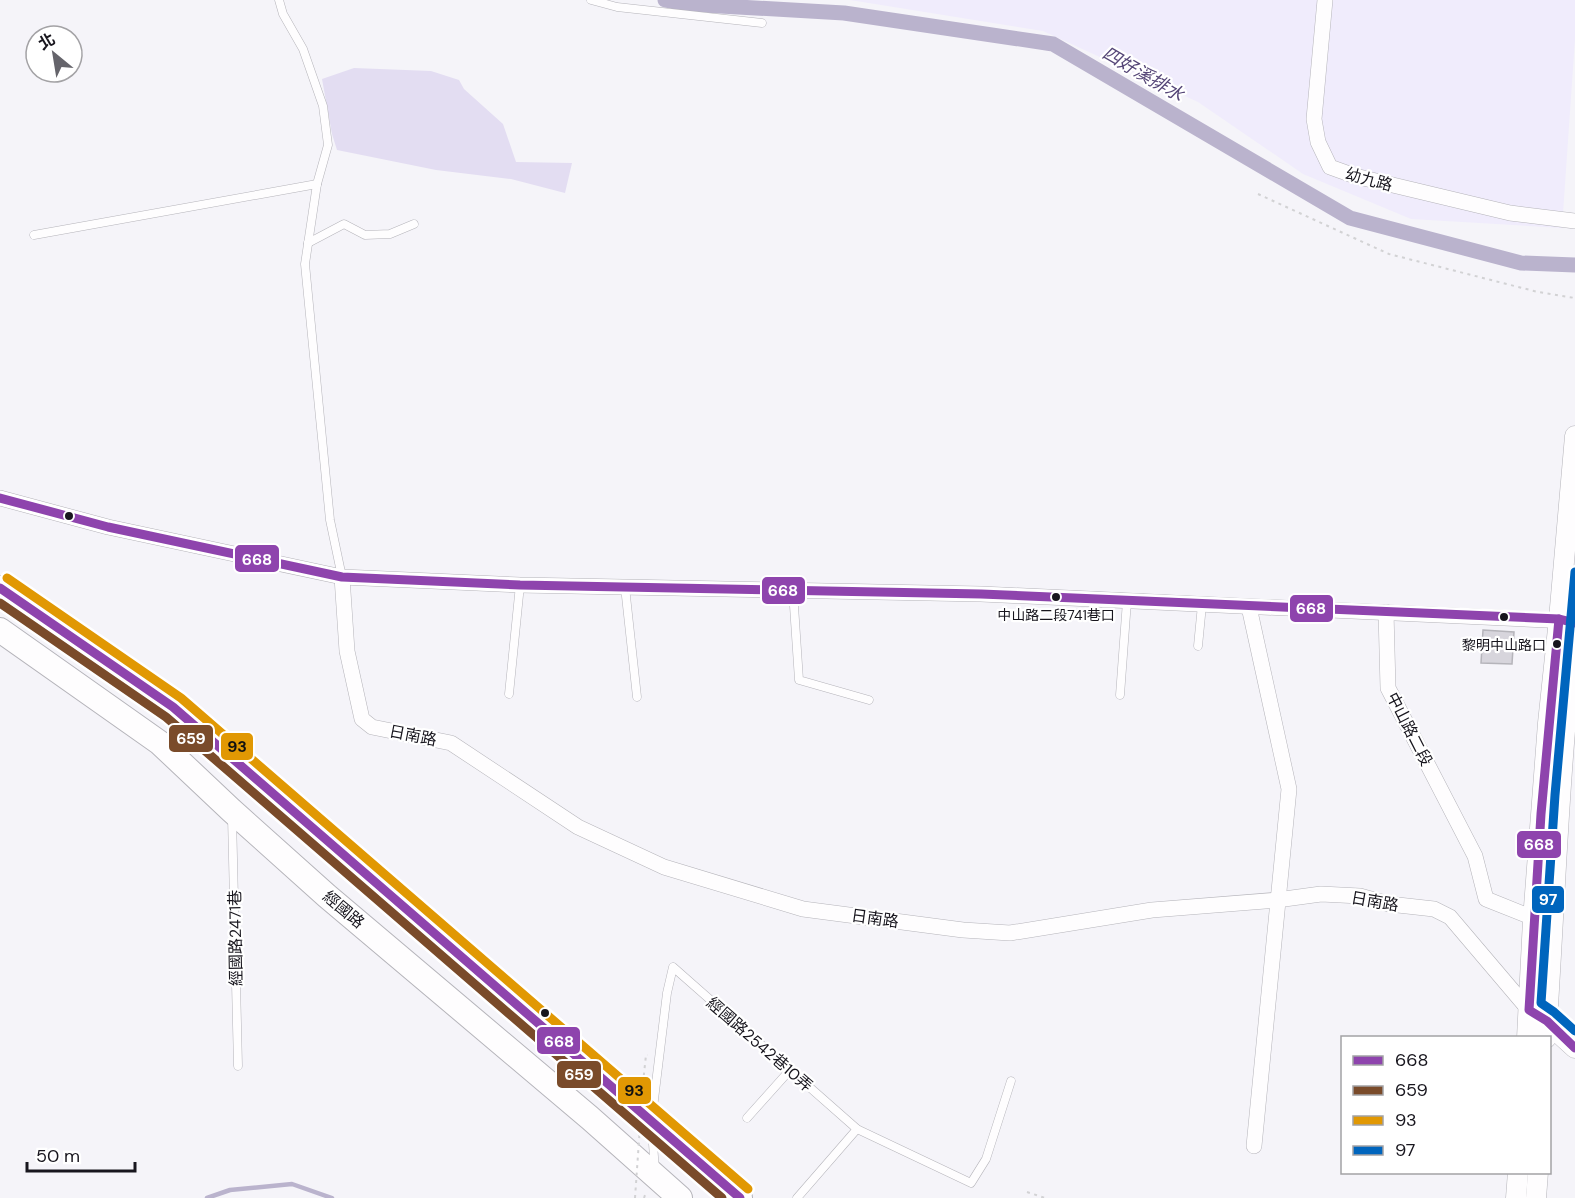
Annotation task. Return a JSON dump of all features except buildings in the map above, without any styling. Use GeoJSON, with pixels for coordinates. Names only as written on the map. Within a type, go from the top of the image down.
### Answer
{"type":"FeatureCollection","features":[{"type":"Feature","properties":{"kind":"main road"},"geometry":{"type":"LineString","coordinates":[[0,588],[173,707],[740,1198]]}},
{"type":"Feature","properties":{"kind":"main road","name":"經國路"},"geometry":{"type":"LineString","coordinates":[[0,630],[160,742],[231,810],[327,896],[590,1118],[656,1183],[680,1198]]}},
{"type":"Feature","properties":{"kind":"street","name":"幼九路"},"geometry":{"type":"LineString","coordinates":[[1325,0],[1314,119],[1318,142],[1330,167],[1355,176],[1510,213],[1575,221]]}},
{"type":"Feature","properties":{"kind":"street"},"geometry":{"type":"LineString","coordinates":[[1527,1036],[1570,721],[1575,436]]}},
{"type":"Feature","properties":{"kind":"street"},"geometry":{"type":"LineString","coordinates":[[0,498],[108,527],[342,577],[520,585],[981,594],[1386,612],[1570,624]]}},
{"type":"Feature","properties":{"kind":"street","name":"日南路"},"geometry":{"type":"LineString","coordinates":[[342,577],[347,651],[362,719],[372,727],[451,743],[578,827],[664,867],[803,909],[963,930],[1010,933],[1152,910],[1277,900],[1321,894],[1360,896],[1389,904],[1434,909],[1450,917],[1529,1010]]}},
{"type":"Feature","properties":{"kind":"street"},"geometry":{"type":"LineString","coordinates":[[1249,607],[1289,789],[1254,1146]]}},
{"type":"Feature","properties":{"kind":"street","name":"中山路二段"},"geometry":{"type":"LineString","coordinates":[[1386,612],[1388,688],[1476,856],[1486,899],[1542,922]]}},
{"type":"Feature","properties":{"kind":"street"},"geometry":{"type":"LineString","coordinates":[[1547,1029],[1542,922],[1548,723],[1570,624]]}},
{"type":"Feature","properties":{"kind":"street"},"geometry":{"type":"LineString","coordinates":[[1529,1010],[1547,1029],[1575,1048]]}},
{"type":"Feature","properties":{"kind":"street"},"geometry":{"type":"LineString","coordinates":[[1516,1198],[1518,1174]]}},
{"type":"Feature","properties":{"kind":"street"},"geometry":{"type":"LineString","coordinates":[[1536,1198],[1538,1174]]}},
{"type":"Feature","properties":{"kind":"lane"},"geometry":{"type":"LineString","coordinates":[[279,0],[283,14],[303,49],[323,106],[328,145],[316,184],[305,264],[330,520],[342,577]]}},
{"type":"Feature","properties":{"kind":"lane"},"geometry":{"type":"LineString","coordinates":[[591,0],[617,7],[762,22]]}},
{"type":"Feature","properties":{"kind":"lane"},"geometry":{"type":"LineString","coordinates":[[34,235],[316,184]]}},
{"type":"Feature","properties":{"kind":"lane"},"geometry":{"type":"LineString","coordinates":[[308,243],[344,224],[365,235],[390,234],[414,224]]}},
{"type":"Feature","properties":{"kind":"lane"},"geometry":{"type":"LineString","coordinates":[[509,694],[520,585]]}},
{"type":"Feature","properties":{"kind":"lane"},"geometry":{"type":"LineString","coordinates":[[625,587],[637,697]]}},
{"type":"Feature","properties":{"kind":"lane"},"geometry":{"type":"LineString","coordinates":[[793,591],[799,680],[869,700]]}},
{"type":"Feature","properties":{"kind":"lane"},"geometry":{"type":"LineString","coordinates":[[1120,695],[1127,601]]}},
{"type":"Feature","properties":{"kind":"lane"},"geometry":{"type":"LineString","coordinates":[[1198,646],[1202,605]]}},
{"type":"Feature","properties":{"kind":"lane","name":"經國路2471巷"},"geometry":{"type":"LineString","coordinates":[[231,810],[238,1066]]}},
{"type":"Feature","properties":{"kind":"lane","name":"經國路2542巷10弄"},"geometry":{"type":"LineString","coordinates":[[652,1122],[666,993],[673,967],[857,1130],[970,1183],[986,1159],[1011,1081]]}},
{"type":"Feature","properties":{"kind":"lane"},"geometry":{"type":"LineString","coordinates":[[747,1118],[790,1070]]}},
{"type":"Feature","properties":{"kind":"lane"},"geometry":{"type":"LineString","coordinates":[[652,1122],[656,1183]]}},
{"type":"Feature","properties":{"kind":"lane"},"geometry":{"type":"LineString","coordinates":[[797,1198],[857,1130]]}},
{"type":"Feature","properties":{"kind":"path"},"geometry":{"type":"LineString","coordinates":[[1258,194],[1389,254],[1538,292],[1575,298]]}},
{"type":"Feature","properties":{"kind":"path"},"geometry":{"type":"LineString","coordinates":[[635,1198],[646,1055]]}},
{"type":"Feature","properties":{"kind":"path"},"geometry":{"type":"LineString","coordinates":[[1027,1192],[1045,1198]]}},
{"type":"Feature","properties":{"kind":"shaded area"},"geometry":{"type":"Polygon","coordinates":[[[850,0],[1575,0],[1575,39],[1562,228],[1411,219],[1303,174],[1198,102],[1043,31],[850,0]]]}},
{"type":"Feature","properties":{"kind":"shaded area"},"geometry":{"type":"Polygon","coordinates":[[[354,68],[431,71],[459,80],[464,89],[503,124],[516,162],[572,163],[565,193],[511,179],[436,170],[337,150],[322,79],[354,68]]]}},
{"type":"Feature","properties":{"kind":"waterway","name":"四好溪排水"},"geometry":{"type":"LineString","coordinates":[[665,0],[685,4],[844,13],[1053,44],[1350,218],[1521,263],[1575,265]]}},
{"type":"Feature","properties":{"kind":"waterway"},"geometry":{"type":"LineString","coordinates":[[207,1198],[230,1190],[292,1184],[332,1198]]}},
{"type":"Feature","properties":{"kind":"transit line","name":"668"},"geometry":{"type":"LineString","coordinates":[[0,498],[108,527],[342,577],[520,585],[981,594],[1559,619],[1575,623]]}},
{"type":"Feature","properties":{"kind":"transit line","name":"97"},"geometry":{"type":"LineString","coordinates":[[1575,572],[1555,795],[1541,1003],[1575,1031]]}},
{"type":"Feature","properties":{"kind":"transit line","name":"93"},"geometry":{"type":"LineString","coordinates":[[7,578],[181,698],[748,1189]]}},
{"type":"Feature","properties":{"kind":"transit line","name":"668"},"geometry":{"type":"LineString","coordinates":[[0,588],[173,707],[740,1198]]}},
{"type":"Feature","properties":{"kind":"transit line","name":"659"},"geometry":{"type":"LineString","coordinates":[[0,603],[166,717],[722,1198]]}},
{"type":"Feature","properties":{"kind":"transit line","name":"668"},"geometry":{"type":"LineString","coordinates":[[1559,619],[1541,814],[1529,1010],[1547,1021],[1575,1048]]}},
{"type":"Feature","properties":{"kind":"place","name":"中山路二段741巷口"},"geometry":{"type":"Point","coordinates":[1056,597]}},
{"type":"Feature","properties":{"kind":"place","name":"黎明中山路口"},"geometry":{"type":"Point","coordinates":[1557,644]}}]}
